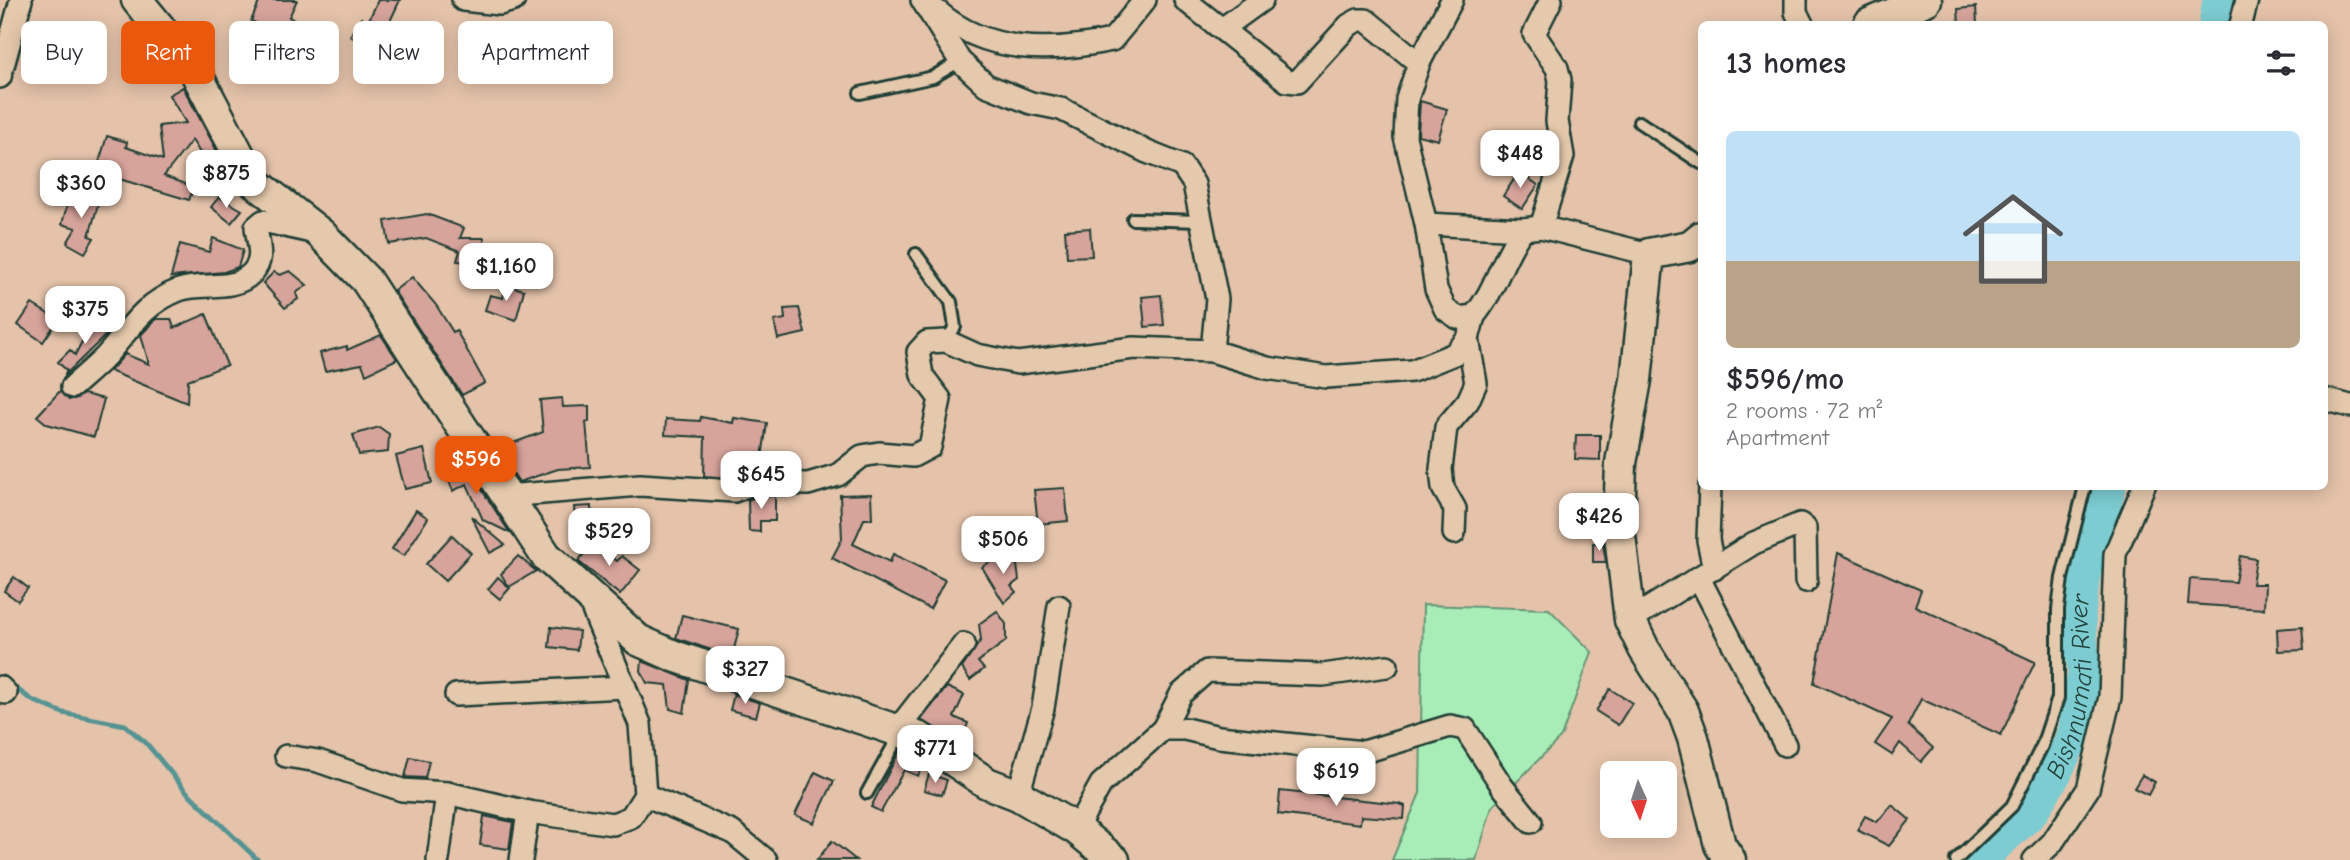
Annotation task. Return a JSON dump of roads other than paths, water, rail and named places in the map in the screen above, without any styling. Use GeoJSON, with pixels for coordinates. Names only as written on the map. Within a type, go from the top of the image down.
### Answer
{"type":"FeatureCollection","features":[{"type":"Feature","properties":{"kind":"street"},"geometry":{"type":"LineString","coordinates":[[0,77],[21,0]]}},
{"type":"Feature","properties":{"kind":"street"},"geometry":{"type":"LineString","coordinates":[[137,0],[195,71],[252,180],[321,234],[366,280],[546,556],[587,596],[638,640],[674,656],[920,738],[987,783],[1018,795],[1076,829],[1114,860]]}},
{"type":"Feature","properties":{"kind":"street"},"geometry":{"type":"LineString","coordinates":[[463,0],[500,4],[514,0]]}},
{"type":"Feature","properties":{"kind":"street"},"geometry":{"type":"LineString","coordinates":[[923,0],[955,27],[1020,47],[1066,50],[1112,40],[1144,0]]}},
{"type":"Feature","properties":{"kind":"street"},"geometry":{"type":"LineString","coordinates":[[923,0],[960,61],[986,85],[1031,103],[1060,109],[1147,152],[1182,166],[1194,184],[1217,299],[1212,351]]}},
{"type":"Feature","properties":{"kind":"street"},"geometry":{"type":"LineString","coordinates":[[1185,0],[1287,81],[1297,82],[1349,25],[1358,20],[1366,20],[1419,64]]}},
{"type":"Feature","properties":{"kind":"street"},"geometry":{"type":"LineString","coordinates":[[1222,29],[1262,0]]}},
{"type":"Feature","properties":{"kind":"street"},"geometry":{"type":"LineString","coordinates":[[1452,0],[1419,64],[1407,99],[1405,137],[1426,224],[1436,289],[1445,309],[1458,318],[1474,316]]}},
{"type":"Feature","properties":{"kind":"street"},"geometry":{"type":"LineString","coordinates":[[1454,533],[1455,509],[1443,488],[1441,469],[1446,427],[1468,401],[1476,383],[1468,339],[1474,316],[1488,299],[1510,245],[1532,228],[1563,156],[1558,121],[1560,80],[1557,68],[1534,34],[1551,0]]}},
{"type":"Feature","properties":{"kind":"street"},"geometry":{"type":"LineString","coordinates":[[1796,0],[1796,12],[1800,21]]}},
{"type":"Feature","properties":{"kind":"street"},"geometry":{"type":"LineString","coordinates":[[1876,21],[1926,0]]}},
{"type":"Feature","properties":{"kind":"street"},"geometry":{"type":"LineString","coordinates":[[2242,21],[2247,0]]}},
{"type":"Feature","properties":{"kind":"street"},"geometry":{"type":"LineString","coordinates":[[72,387],[105,357],[135,317],[160,299],[183,288],[239,284],[253,272],[261,254],[256,227],[263,221],[321,234]]}},
{"type":"Feature","properties":{"kind":"street"},"geometry":{"type":"LineString","coordinates":[[1426,224],[1532,228],[1649,254],[1666,253],[1698,244]]}},
{"type":"Feature","properties":{"kind":"street"},"geometry":{"type":"LineString","coordinates":[[1649,254],[1636,380],[1621,464],[1619,527],[1630,620],[1644,649],[1683,711],[1693,738],[1720,845],[1730,860]]}},
{"type":"Feature","properties":{"kind":"street"},"geometry":{"type":"LineString","coordinates":[[506,496],[640,485],[734,491],[755,483],[808,484],[838,475],[862,456],[879,453],[913,456],[930,447],[940,399],[922,375],[918,352],[926,342],[946,341],[977,355],[1018,363],[1134,348],[1212,351],[1268,368],[1326,377],[1412,371],[1454,354],[1468,339]]}},
{"type":"Feature","properties":{"kind":"street"},"geometry":{"type":"LineString","coordinates":[[2328,400],[2350,406]]}},
{"type":"Feature","properties":{"kind":"street"},"geometry":{"type":"LineString","coordinates":[[1710,490],[1707,573],[1785,744]]}},
{"type":"Feature","properties":{"kind":"street"},"geometry":{"type":"LineString","coordinates":[[2034,860],[2052,842],[2088,789],[2110,697],[2115,554],[2142,490]]}},
{"type":"Feature","properties":{"kind":"street"},"geometry":{"type":"LineString","coordinates":[[1630,620],[1754,543],[1800,524],[1805,528],[1806,581]]}},
{"type":"Feature","properties":{"kind":"street"},"geometry":{"type":"LineString","coordinates":[[286,756],[318,761],[402,790],[447,793],[528,812],[613,824],[631,817],[645,795],[639,724],[587,596]]}},
{"type":"Feature","properties":{"kind":"street"},"geometry":{"type":"LineString","coordinates":[[1018,795],[1043,708],[1059,606]]}},
{"type":"Feature","properties":{"kind":"street"},"geometry":{"type":"LineString","coordinates":[[899,731],[964,644]]}},
{"type":"Feature","properties":{"kind":"street"},"geometry":{"type":"LineString","coordinates":[[1076,829],[1101,784],[1163,729],[1181,694],[1207,671],[1323,675],[1387,666]]}},
{"type":"Feature","properties":{"kind":"street"},"geometry":{"type":"LineString","coordinates":[[456,695],[625,687]]}},
{"type":"Feature","properties":{"kind":"street"},"geometry":{"type":"LineString","coordinates":[[1163,729],[1185,729],[1219,737],[1364,752],[1450,726],[1465,729],[1502,786],[1531,822]]}},
{"type":"Feature","properties":{"kind":"street"},"geometry":{"type":"LineString","coordinates":[[438,860],[447,793]]}},
{"type":"Feature","properties":{"kind":"street"},"geometry":{"type":"LineString","coordinates":[[645,795],[732,832],[766,860]]}},
{"type":"Feature","properties":{"kind":"street"},"geometry":{"type":"LineString","coordinates":[[521,860],[528,812]]}},
{"type":"Feature","properties":{"kind":"lane"},"geometry":{"type":"LineString","coordinates":[[860,93],[933,78],[960,61]]}},
{"type":"Feature","properties":{"kind":"lane"},"geometry":{"type":"LineString","coordinates":[[1639,122],[1698,161]]}},
{"type":"Feature","properties":{"kind":"lane"},"geometry":{"type":"LineString","coordinates":[[1133,219],[1200,221]]}},
{"type":"Feature","properties":{"kind":"lane"},"geometry":{"type":"LineString","coordinates":[[916,254],[951,302],[955,327],[946,341]]}},
{"type":"Feature","properties":{"kind":"lane"},"geometry":{"type":"LineString","coordinates":[[1956,860],[2012,806],[2042,746],[2058,698],[2058,609],[2062,578],[2084,490]]}},
{"type":"Feature","properties":{"kind":"lane"},"geometry":{"type":"LineString","coordinates":[[867,793],[899,731]]}},
{"type":"Feature","properties":{"kind":"waterway","name":"Bishnumati River"},"geometry":{"type":"LineString","coordinates":[[2216,21],[2219,0]]}},
{"type":"Feature","properties":{"kind":"waterway","name":"Bishnumati River"},"geometry":{"type":"LineString","coordinates":[[1980,860],[2031,813],[2055,774],[2074,734],[2084,674],[2079,615],[2085,568],[2109,490]]}},
{"type":"Feature","properties":{"kind":"waterway"},"geometry":{"type":"LineString","coordinates":[[0,677],[32,700],[63,713],[125,725],[147,744],[186,791],[258,860]]}}]}
